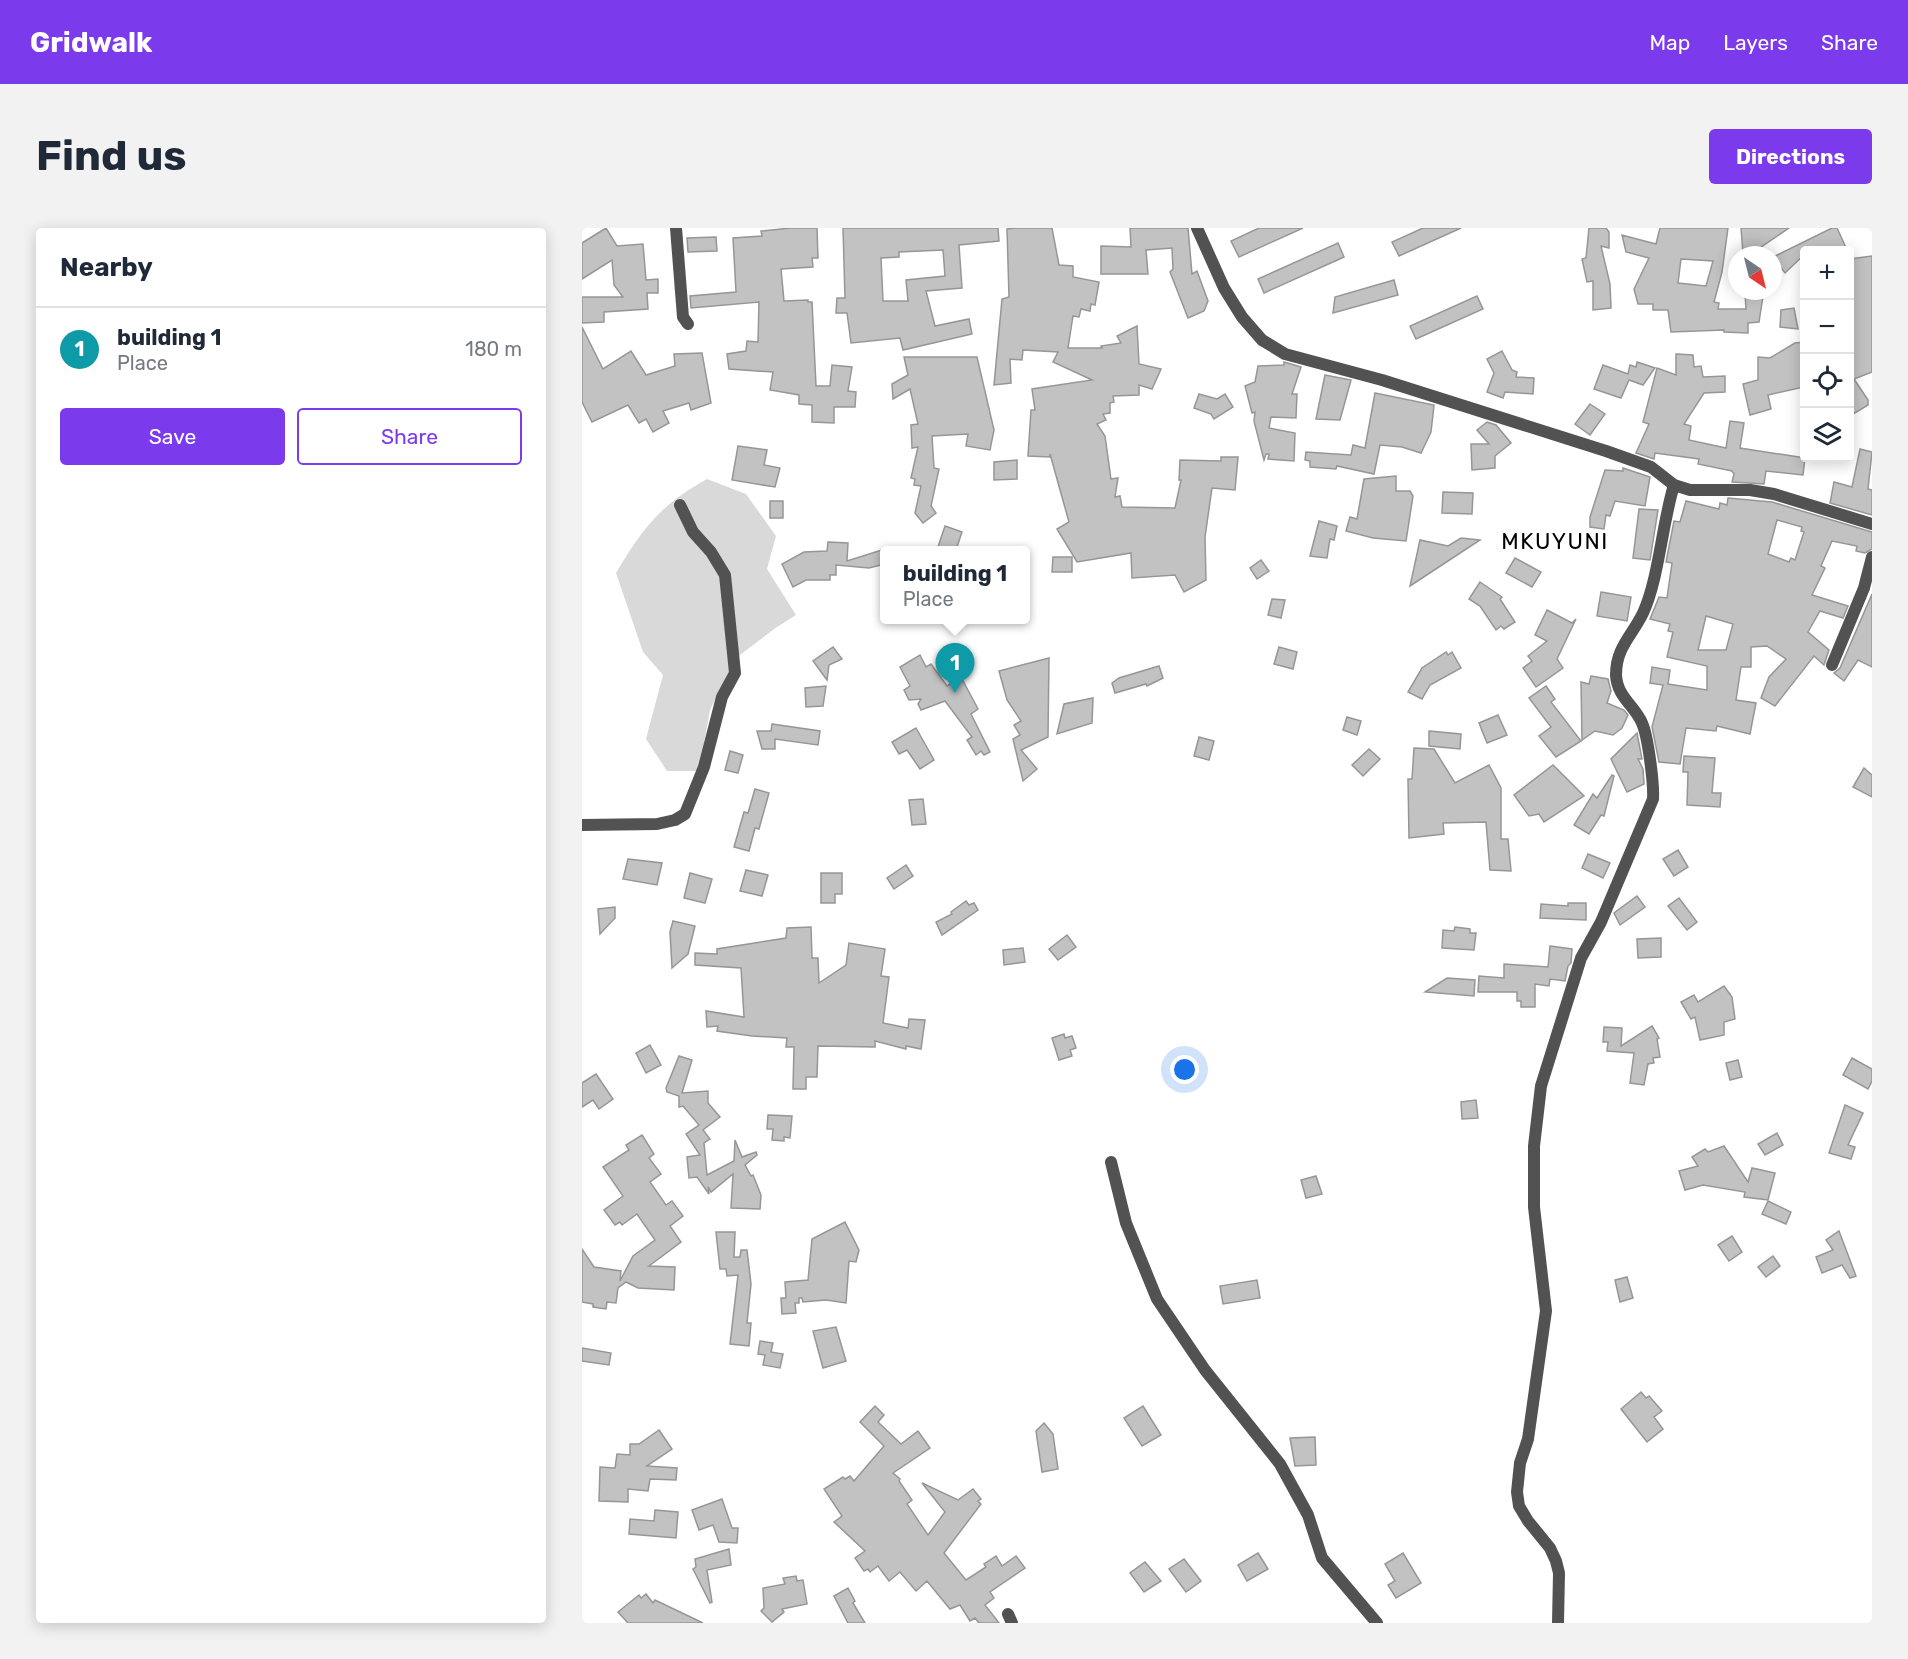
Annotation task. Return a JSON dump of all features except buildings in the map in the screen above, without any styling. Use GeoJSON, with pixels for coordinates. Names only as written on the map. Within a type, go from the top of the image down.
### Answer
{"type":"FeatureCollection","features":[{"type":"Feature","properties":{"kind":"street"},"geometry":{"type":"LineString","coordinates":[[676,228],[683,317],[688,324]]}},
{"type":"Feature","properties":{"kind":"street"},"geometry":{"type":"LineString","coordinates":[[1197,228],[1224,288],[1242,317],[1262,340],[1285,354],[1382,380],[1606,451],[1651,467],[1674,485],[1690,490],[1774,494],[1872,524]]}},
{"type":"Feature","properties":{"kind":"street"},"geometry":{"type":"LineString","coordinates":[[1558,1623],[1559,1573],[1556,1561],[1550,1548],[1519,1506],[1517,1492],[1520,1463],[1528,1439],[1546,1311],[1534,1207],[1535,1136],[1540,1086],[1581,958],[1601,922],[1653,799],[1654,779],[1642,723],[1622,695],[1616,677],[1618,660],[1626,637],[1641,616],[1650,597],[1674,485]]}},
{"type":"Feature","properties":{"kind":"street"},"geometry":{"type":"LineString","coordinates":[[582,825],[657,824],[675,820],[685,814],[704,767],[722,697],[735,673],[725,575],[711,552],[693,532],[680,505]]}},
{"type":"Feature","properties":{"kind":"street"},"geometry":{"type":"LineString","coordinates":[[1832,665],[1864,588],[1867,567],[1872,557]]}},
{"type":"Feature","properties":{"kind":"street"},"geometry":{"type":"LineString","coordinates":[[1111,1162],[1126,1223],[1157,1299],[1205,1370],[1280,1464],[1308,1515],[1322,1558],[1377,1623]]}},
{"type":"Feature","properties":{"kind":"shaded area"},"geometry":{"type":"Polygon","coordinates":[[[707,479],[746,494],[776,536],[767,569],[796,615],[736,658],[710,710],[699,771],[667,771],[646,739],[663,675],[643,652],[616,573],[644,530],[654,519],[677,498],[707,479]]]}},
{"type":"Feature","properties":{"kind":"place","name":"building 1"},"geometry":{"type":"Point","coordinates":[955,693]}},
{"type":"Feature","properties":{"kind":"district","name":"MKUYUNI"},"geometry":{"type":"Point","coordinates":[1555,541]}}]}
